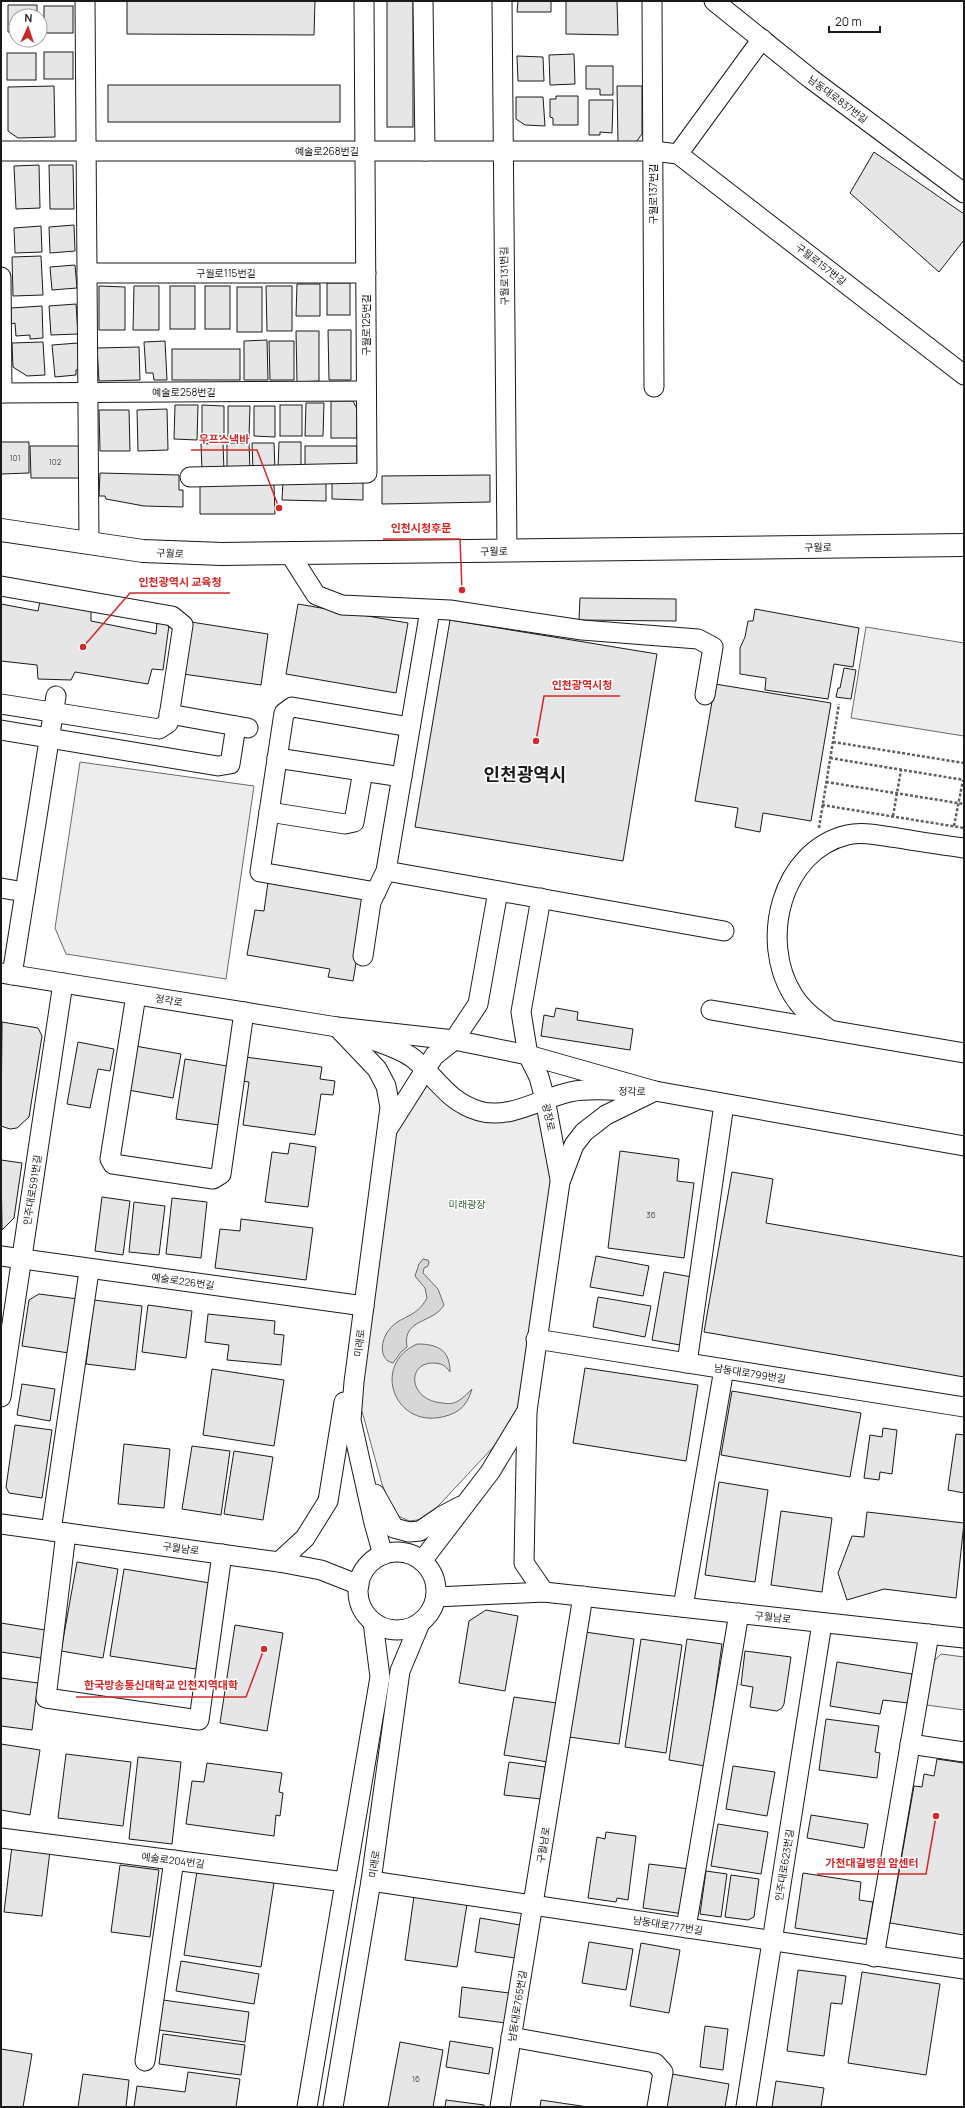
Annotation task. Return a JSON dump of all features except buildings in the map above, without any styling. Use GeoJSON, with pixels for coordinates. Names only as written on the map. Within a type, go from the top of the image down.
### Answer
{"type":"FeatureCollection","features":[{"type":"Feature","properties":{"kind":"main road","name":"구월로"},"geometry":{"type":"LineString","coordinates":[[1,530],[89,544],[182,554],[290,554],[964,545]]}},
{"type":"Feature","properties":{"kind":"street"},"geometry":{"type":"LineString","coordinates":[[85,1],[89,544]]}},
{"type":"Feature","properties":{"kind":"street","name":"구월로125번길"},"geometry":{"type":"LineString","coordinates":[[190,477],[367,473],[364,1]]}},
{"type":"Feature","properties":{"kind":"street"},"geometry":{"type":"LineString","coordinates":[[423,1],[425,151]]}},
{"type":"Feature","properties":{"kind":"street","name":"구월로131번길"},"geometry":{"type":"LineString","coordinates":[[502,1],[507,551]]}},
{"type":"Feature","properties":{"kind":"street","name":"구월로137번길"},"geometry":{"type":"LineString","coordinates":[[652,1],[654,387]]}},
{"type":"Feature","properties":{"kind":"street","name":"남동대로837번길"},"geometry":{"type":"LineString","coordinates":[[714,1],[818,84],[964,193]]}},
{"type":"Feature","properties":{"kind":"street"},"geometry":{"type":"LineString","coordinates":[[653,151],[678,154],[762,39]]}},
{"type":"Feature","properties":{"kind":"street","name":"예술로268번길"},"geometry":{"type":"LineString","coordinates":[[1,151],[653,151]]}},
{"type":"Feature","properties":{"kind":"street","name":"구월로157번길"},"geometry":{"type":"LineString","coordinates":[[678,154],[964,375]]}},
{"type":"Feature","properties":{"kind":"street","name":"구월로115번길"},"geometry":{"type":"LineString","coordinates":[[87,273],[366,273]]}},
{"type":"Feature","properties":{"kind":"street","name":"예술로258번길"},"geometry":{"type":"LineString","coordinates":[[1,278],[2,393],[366,391]]}},
{"type":"Feature","properties":{"kind":"street"},"geometry":{"type":"LineString","coordinates":[[290,554],[316,595],[342,605],[489,615],[582,630],[698,639],[713,648],[705,695]]}},
{"type":"Feature","properties":{"kind":"street"},"geometry":{"type":"LineString","coordinates":[[1,586],[172,616],[183,625],[168,723],[159,729],[55,704],[1,704]]}},
{"type":"Feature","properties":{"kind":"street"},"geometry":{"type":"LineString","coordinates":[[363,956],[371,902],[386,871],[430,610]]}},
{"type":"Feature","properties":{"kind":"street"},"geometry":{"type":"LineString","coordinates":[[4,975],[25,892],[55,704]]}},
{"type":"Feature","properties":{"kind":"street"},"geometry":{"type":"LineString","coordinates":[[376,892],[260,872],[284,713],[292,707],[410,727]]}},
{"type":"Feature","properties":{"kind":"street"},"geometry":{"type":"LineString","coordinates":[[1,730],[218,766],[230,764],[242,727],[169,714]]}},
{"type":"Feature","properties":{"kind":"street"},"geometry":{"type":"LineString","coordinates":[[277,758],[402,777]]}},
{"type":"Feature","properties":{"kind":"street"},"geometry":{"type":"LineString","coordinates":[[269,812],[345,824],[354,822],[363,771]]}},
{"type":"Feature","properties":{"kind":"street"},"geometry":{"type":"LineString","coordinates":[[830,1030],[806,1013],[792,994],[783,974],[778,952],[778,923],[784,893],[796,869],[815,850],[828,842],[861,833],[964,848]]}},
{"type":"Feature","properties":{"kind":"street"},"geometry":{"type":"LineString","coordinates":[[386,871],[724,931]]}},
{"type":"Feature","properties":{"kind":"street"},"geometry":{"type":"LineString","coordinates":[[1,888],[25,892]]}},
{"type":"Feature","properties":{"kind":"street"},"geometry":{"type":"LineString","coordinates":[[387,1130],[434,1056],[454,1040],[478,1004],[498,891]]}},
{"type":"Feature","properties":{"kind":"street","name":"광장로"},"geometry":{"type":"LineString","coordinates":[[541,898],[521,1012],[528,1055],[539,1077],[545,1099],[557,1155],[560,1182]]}},
{"type":"Feature","properties":{"kind":"street","name":"정각로"},"geometry":{"type":"LineString","coordinates":[[4,975],[337,1026],[454,1040],[528,1055],[655,1092]]}},
{"type":"Feature","properties":{"kind":"street","name":"인주대로591번길"},"geometry":{"type":"LineString","coordinates":[[1,1397],[63,983]]}},
{"type":"Feature","properties":{"kind":"street"},"geometry":{"type":"LineString","coordinates":[[136,995],[110,1159],[113,1164],[213,1179],[221,1174],[244,1012]]}},
{"type":"Feature","properties":{"kind":"street"},"geometry":{"type":"LineString","coordinates":[[711,1010],[964,1053]]}},
{"type":"Feature","properties":{"kind":"street","name":"정각로"},"geometry":{"type":"LineString","coordinates":[[337,1026],[392,1048],[412,1058],[425,1069],[442,1090],[458,1102],[480,1111],[501,1113],[571,1092],[600,1090],[655,1092]]}},
{"type":"Feature","properties":{"kind":"street","name":"미래로"},"geometry":{"type":"LineString","coordinates":[[337,1026],[377,1069],[386,1086],[390,1107],[354,1382],[351,1420],[383,1555]]}},
{"type":"Feature","properties":{"kind":"street"},"geometry":{"type":"LineString","coordinates":[[544,1592],[524,1563],[527,1411],[536,1339],[560,1182],[574,1145],[584,1132],[606,1115],[655,1092],[964,1146]]}},
{"type":"Feature","properties":{"kind":"street"},"geometry":{"type":"LineString","coordinates":[[686,1363],[724,1104]]}},
{"type":"Feature","properties":{"kind":"street","name":"예술로226번길"},"geometry":{"type":"LineString","coordinates":[[1,1256],[364,1306]]}},
{"type":"Feature","properties":{"kind":"street"},"geometry":{"type":"LineString","coordinates":[[88,1278],[58,1532],[46,1698],[199,1720],[222,1554]]}},
{"type":"Feature","properties":{"kind":"street","name":"남동대로799번길"},"geometry":{"type":"LineString","coordinates":[[536,1339],[964,1407]]}},
{"type":"Feature","properties":{"kind":"street"},"geometry":{"type":"LineString","coordinates":[[683,1607],[724,1369]]}},
{"type":"Feature","properties":{"kind":"street"},"geometry":{"type":"LineString","coordinates":[[279,1562],[306,1538],[328,1501],[344,1398],[354,1382]]}},
{"type":"Feature","properties":{"kind":"street"},"geometry":{"type":"LineString","coordinates":[[422,1561],[490,1472],[527,1411]]}},
{"type":"Feature","properties":{"kind":"street"},"geometry":{"type":"LineString","coordinates":[[365,1481],[394,1528],[409,1532],[420,1531],[442,1516],[466,1504]]}},
{"type":"Feature","properties":{"kind":"street","name":"구월남로"},"geometry":{"type":"LineString","coordinates":[[1,1524],[279,1562],[321,1570],[359,1585]]}},
{"type":"Feature","properties":{"kind":"street"},"geometry":{"type":"LineString","coordinates":[[307,2107],[380,1677],[373,1622],[361,1605],[359,1585],[367,1567],[383,1555],[404,1553],[422,1561],[429,1568],[434,1577],[436,1597],[433,1607],[420,1623],[402,1630],[391,1630],[373,1622]]}},
{"type":"Feature","properties":{"kind":"street","name":"구월남로"},"geometry":{"type":"LineString","coordinates":[[436,1597],[544,1592],[964,1638]]}},
{"type":"Feature","properties":{"kind":"street","name":"구월남로"},"geometry":{"type":"LineString","coordinates":[[533,1904],[583,1596]]}},
{"type":"Feature","properties":{"kind":"street"},"geometry":{"type":"LineString","coordinates":[[686,1928],[739,1613]]}},
{"type":"Feature","properties":{"kind":"street","name":"미래로"},"geometry":{"type":"LineString","coordinates":[[333,2107],[372,1881],[400,1671],[420,1623]]}},
{"type":"Feature","properties":{"kind":"street","name":"인주대로623번길"},"geometry":{"type":"LineString","coordinates":[[746,2107],[822,1623]]}},
{"type":"Feature","properties":{"kind":"street"},"geometry":{"type":"LineString","coordinates":[[874,1957],[929,1634]]}},
{"type":"Feature","properties":{"kind":"street"},"geometry":{"type":"LineString","coordinates":[[910,1744],[964,1752]]}},
{"type":"Feature","properties":{"kind":"street","name":"예술로204번길"},"geometry":{"type":"LineString","coordinates":[[1,1838],[345,1882]]}},
{"type":"Feature","properties":{"kind":"street"},"geometry":{"type":"LineString","coordinates":[[145,2061],[174,1860]]}},
{"type":"Feature","properties":{"kind":"street","name":"남동대로777번길"},"geometry":{"type":"LineString","coordinates":[[372,1881],[533,1904],[874,1957],[964,1969]]}},
{"type":"Feature","properties":{"kind":"street","name":"남동대로765번길"},"geometry":{"type":"LineString","coordinates":[[500,2107],[533,1904]]}},
{"type":"Feature","properties":{"kind":"street"},"geometry":{"type":"LineString","coordinates":[[512,2037],[655,2063],[664,2072],[657,2107]]}},
{"type":"Feature","properties":{"kind":"path"},"geometry":{"type":"LineString","coordinates":[[815,850],[839,704]]}},
{"type":"Feature","properties":{"kind":"path"},"geometry":{"type":"LineString","coordinates":[[833,742],[964,763]]}},
{"type":"Feature","properties":{"kind":"path"},"geometry":{"type":"LineString","coordinates":[[830,758],[964,780],[954,826]]}},
{"type":"Feature","properties":{"kind":"path"},"geometry":{"type":"LineString","coordinates":[[893,816],[901,770]]}},
{"type":"Feature","properties":{"kind":"path"},"geometry":{"type":"LineString","coordinates":[[826,782],[964,804]]}},
{"type":"Feature","properties":{"kind":"path"},"geometry":{"type":"LineString","coordinates":[[822,805],[964,828]]}},
{"type":"Feature","properties":{"kind":"shaded area"},"geometry":{"type":"Polygon","coordinates":[[[866,627],[964,643],[964,736],[851,718],[866,627]]]}},
{"type":"Feature","properties":{"kind":"shaded area"},"geometry":{"type":"Polygon","coordinates":[[[80,762],[254,786],[226,979],[66,954],[55,928],[80,762]]]}},
{"type":"Feature","properties":{"kind":"shaded area","name":"미래광장"},"geometry":{"type":"Polygon","coordinates":[[[425,1069],[480,1111],[545,1099],[560,1182],[527,1411],[426,1519],[409,1521],[394,1514],[382,1484],[354,1382],[387,1130],[425,1069]]]}},
{"type":"Feature","properties":{"kind":"shaded area"},"geometry":{"type":"Polygon","coordinates":[[[423,1259],[428,1260],[429,1262],[428,1266],[424,1268],[423,1273],[438,1289],[444,1305],[433,1316],[420,1322],[409,1331],[407,1347],[401,1352],[393,1363],[388,1361],[383,1354],[382,1349],[384,1339],[393,1325],[418,1310],[427,1298],[425,1288],[415,1276],[419,1264],[423,1259]]]}},
{"type":"Feature","properties":{"kind":"shaded area"},"geometry":{"type":"Polygon","coordinates":[[[417,1344],[431,1345],[437,1347],[445,1353],[448,1358],[450,1372],[442,1365],[435,1363],[424,1365],[418,1369],[415,1376],[415,1383],[423,1396],[432,1401],[450,1404],[460,1400],[472,1389],[466,1403],[456,1412],[446,1416],[428,1418],[413,1414],[402,1405],[395,1394],[392,1380],[395,1366],[403,1354],[417,1344]]]}},
{"type":"Feature","properties":{"kind":"shaded area"},"geometry":{"type":"Polygon","coordinates":[[[941,1654],[964,1657],[964,1710],[926,1705],[933,1662],[941,1654]]]}},
{"type":"Feature","properties":{"kind":"place","name":"우프스낵바"},"geometry":{"type":"Point","coordinates":[279,508]}},
{"type":"Feature","properties":{"kind":"place","name":"인천시청후문"},"geometry":{"type":"Point","coordinates":[462,590]}},
{"type":"Feature","properties":{"kind":"place","name":"인천광역시 교육청"},"geometry":{"type":"Point","coordinates":[83,647]}},
{"type":"Feature","properties":{"kind":"place","name":"인천광역시청"},"geometry":{"type":"Point","coordinates":[536,741]}},
{"type":"Feature","properties":{"kind":"place","name":"한국방송통신대학교 인천지역대학"},"geometry":{"type":"Point","coordinates":[264,1649]}},
{"type":"Feature","properties":{"kind":"place","name":"가천대길병원 암센터"},"geometry":{"type":"Point","coordinates":[936,1816]}},
{"type":"Feature","properties":{"kind":"district","name":"인천광역시"},"geometry":{"type":"Point","coordinates":[525,775]}}]}
